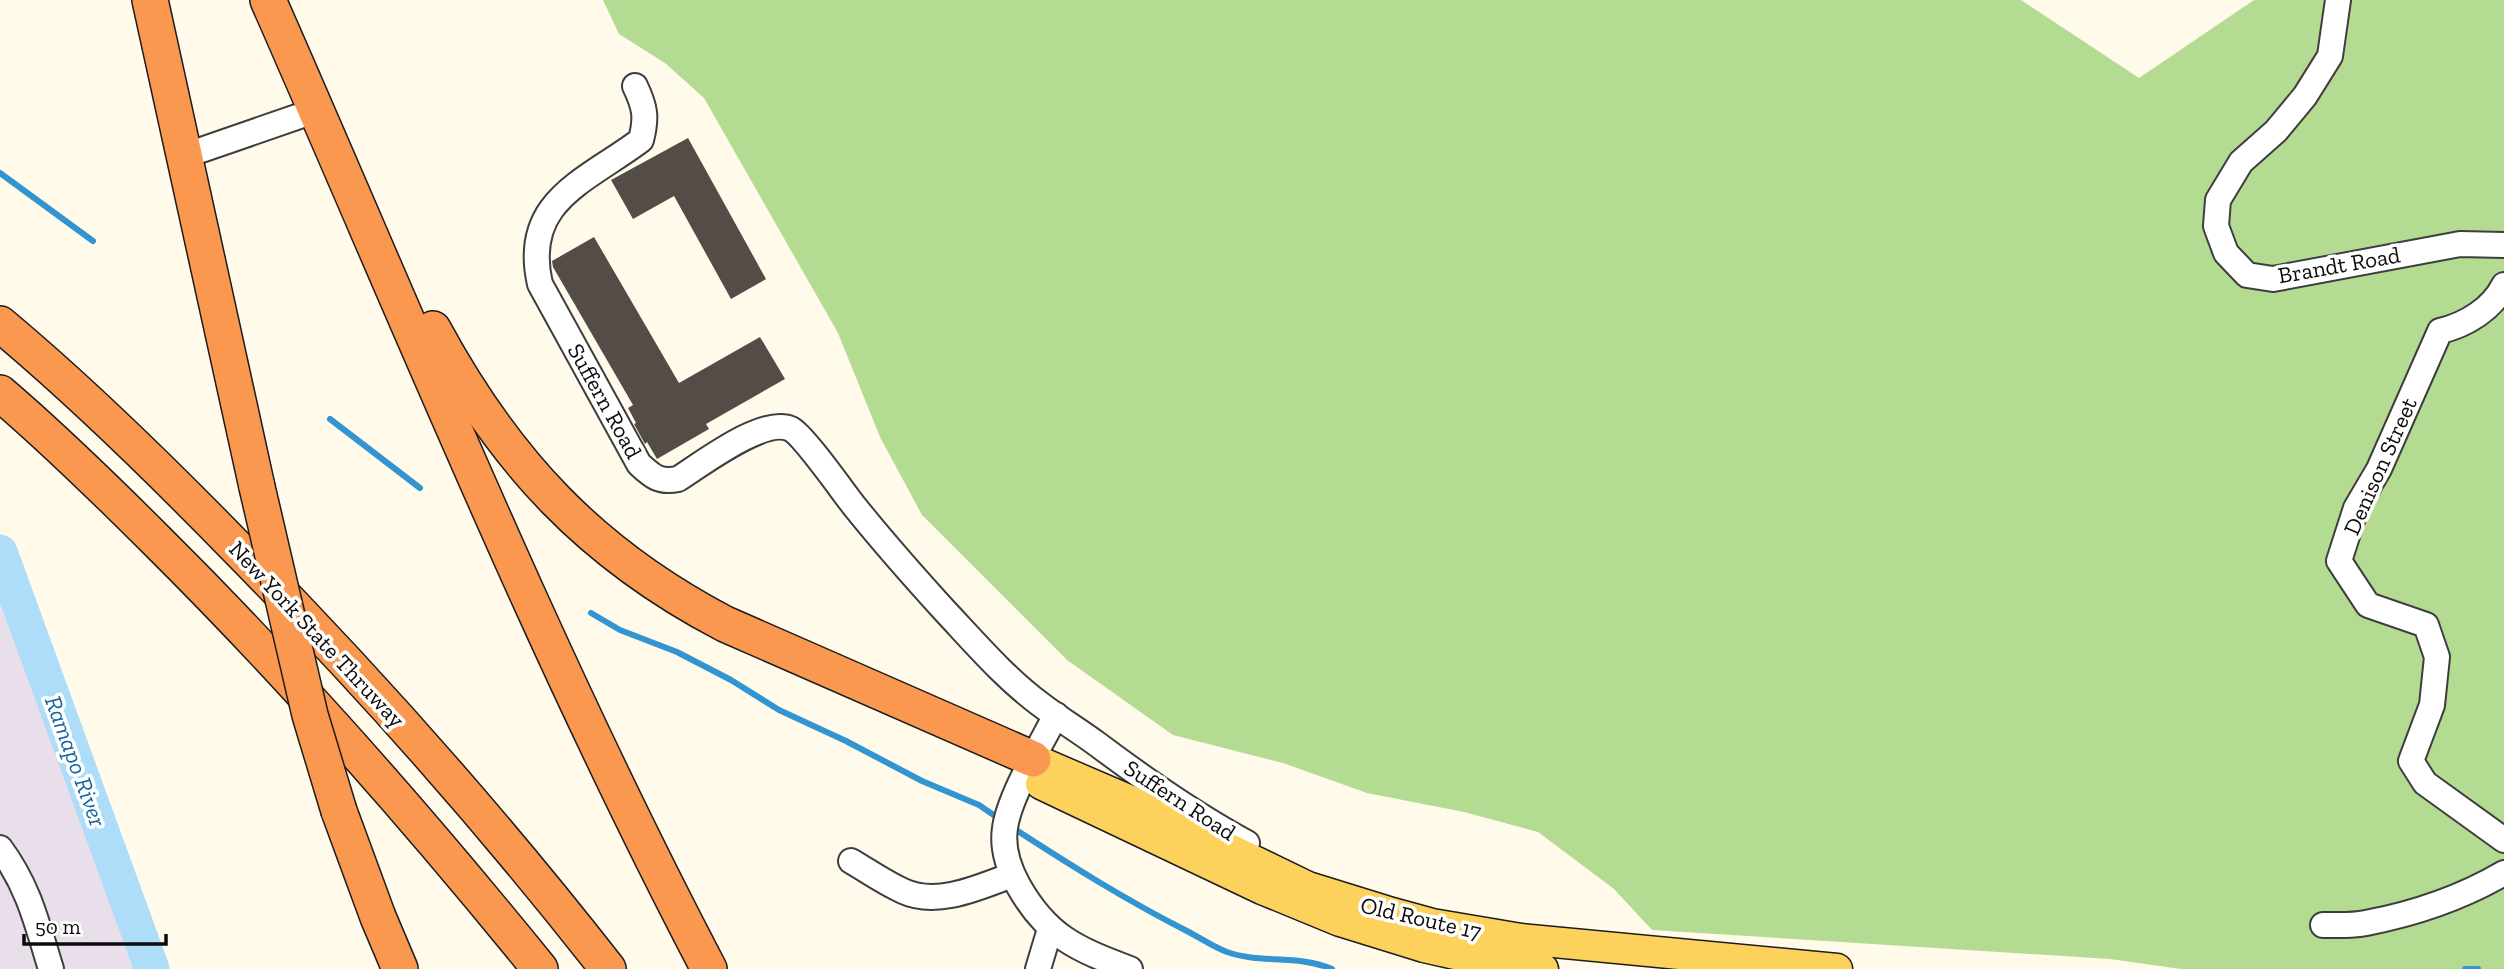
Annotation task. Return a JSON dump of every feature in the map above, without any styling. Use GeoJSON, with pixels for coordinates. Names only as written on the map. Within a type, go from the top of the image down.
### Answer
{"type":"FeatureCollection","features":[{"type":"Feature","properties":{"kind":"highway"},"geometry":{"type":"LineString","coordinates":[[150,0],[310,715],[339,811],[400,969]]}},
{"type":"Feature","properties":{"kind":"highway"},"geometry":{"type":"LineString","coordinates":[[268,0],[531,598],[613,775],[709,969]]}},
{"type":"Feature","properties":{"kind":"highway"},"geometry":{"type":"LineString","coordinates":[[317,110],[462,379],[506,444],[532,476],[593,538],[654,583],[725,624],[1029,768]]}},
{"type":"Feature","properties":{"kind":"highway","name":"New York State Thruway"},"geometry":{"type":"LineString","coordinates":[[5,328],[127,438],[308,621],[452,780],[608,969]]}},
{"type":"Feature","properties":{"kind":"highway"},"geometry":{"type":"LineString","coordinates":[[0,393],[54,441],[184,568],[269,657],[411,815],[540,969]]}},
{"type":"Feature","properties":{"kind":"main road","name":"Old Route 17"},"geometry":{"type":"LineString","coordinates":[[1029,768],[1126,799],[1308,887],[1348,901],[1432,923],[1521,939],[1837,969]]}},
{"type":"Feature","properties":{"kind":"main road","name":"Old Route 17"},"geometry":{"type":"LineString","coordinates":[[1029,768],[1262,889],[1340,921],[1424,947],[1543,969]]}},
{"type":"Feature","properties":{"kind":"street","name":"Brandt Road"},"geometry":{"type":"LineString","coordinates":[[2338,0],[2330,56],[2305,96],[2276,131],[2241,162],[2218,200],[2216,226],[2226,253],[2247,275],[2273,279],[2460,244],[2504,245]]}},
{"type":"Feature","properties":{"kind":"street","name":"Suffern Road"},"geometry":{"type":"LineString","coordinates":[[635,86],[646,122],[641,140],[564,194],[540,226],[534,260],[540,284],[639,464],[654,478],[666,481],[678,479],[744,438],[769,426],[792,429],[864,518],[1006,674],[1056,715],[1193,812],[1311,875],[1352,891],[1437,919],[1521,939]]}},
{"type":"Feature","properties":{"kind":"street"},"geometry":{"type":"LineString","coordinates":[[184,156],[317,110]]}},
{"type":"Feature","properties":{"kind":"street","name":"Denison Street"},"geometry":{"type":"LineString","coordinates":[[2504,285],[2487,308],[2455,328],[2440,331],[2379,469],[2356,508],[2339,561],[2368,605],[2426,625],[2437,657],[2432,705],[2411,761],[2425,783],[2504,839]]}},
{"type":"Feature","properties":{"kind":"street"},"geometry":{"type":"LineString","coordinates":[[1056,715],[1008,818],[1006,858],[1013,876],[1035,912],[1050,929],[1094,956],[1130,969]]}},
{"type":"Feature","properties":{"kind":"street"},"geometry":{"type":"LineString","coordinates":[[0,849],[27,892],[51,969]]}},
{"type":"Feature","properties":{"kind":"street"},"geometry":{"type":"LineString","coordinates":[[851,861],[905,892],[936,897],[960,893],[1013,876]]}},
{"type":"Feature","properties":{"kind":"street"},"geometry":{"type":"LineString","coordinates":[[2323,925],[2365,923],[2421,908],[2482,886],[2504,873]]}},
{"type":"Feature","properties":{"kind":"street"},"geometry":{"type":"LineString","coordinates":[[1038,969],[1050,929]]}},
{"type":"Feature","properties":{"kind":"shaded area"},"geometry":{"type":"Polygon","coordinates":[[[0,552],[25,625],[152,969],[0,969],[0,552]]]}},
{"type":"Feature","properties":{"kind":"green space"},"geometry":{"type":"Polygon","coordinates":[[[603,0],[2021,0],[2139,78],[2254,0],[2504,0],[2504,969],[2181,969],[2110,959],[1652,930],[1614,889],[1538,832],[1464,812],[1367,793],[1283,763],[1173,735],[1067,660],[922,515],[880,437],[838,333],[704,98],[665,63],[619,34],[603,0]]]}},
{"type":"Feature","properties":{"kind":"building"},"geometry":{"type":"Polygon","coordinates":[[[688,138],[766,279],[731,299],[674,196],[633,219],[611,180],[688,138]]]}},
{"type":"Feature","properties":{"kind":"building"},"geometry":{"type":"Polygon","coordinates":[[[594,237],[679,383],[760,337],[785,379],[706,424],[709,429],[657,459],[634,424],[636,423],[628,408],[633,405],[553,267],[552,261],[594,237]]]}},
{"type":"Feature","properties":{"kind":"waterway"},"geometry":{"type":"LineString","coordinates":[[0,173],[93,241]]}},
{"type":"Feature","properties":{"kind":"waterway"},"geometry":{"type":"LineString","coordinates":[[330,419],[420,488]]}},
{"type":"Feature","properties":{"kind":"waterway","name":"Ramapo River"},"geometry":{"type":"LineString","coordinates":[[0,552],[152,969]]}},
{"type":"Feature","properties":{"kind":"waterway"},"geometry":{"type":"LineString","coordinates":[[591,613],[620,630],[677,652],[731,680],[779,710],[922,781],[979,805],[1001,820]]}},
{"type":"Feature","properties":{"kind":"waterway"},"geometry":{"type":"LineString","coordinates":[[1010,826],[1118,893],[1222,950],[1240,956],[1305,962],[1332,969]]}},
{"type":"Feature","properties":{"kind":"waterway"},"geometry":{"type":"LineString","coordinates":[[2465,969],[2478,969]]}}]}
